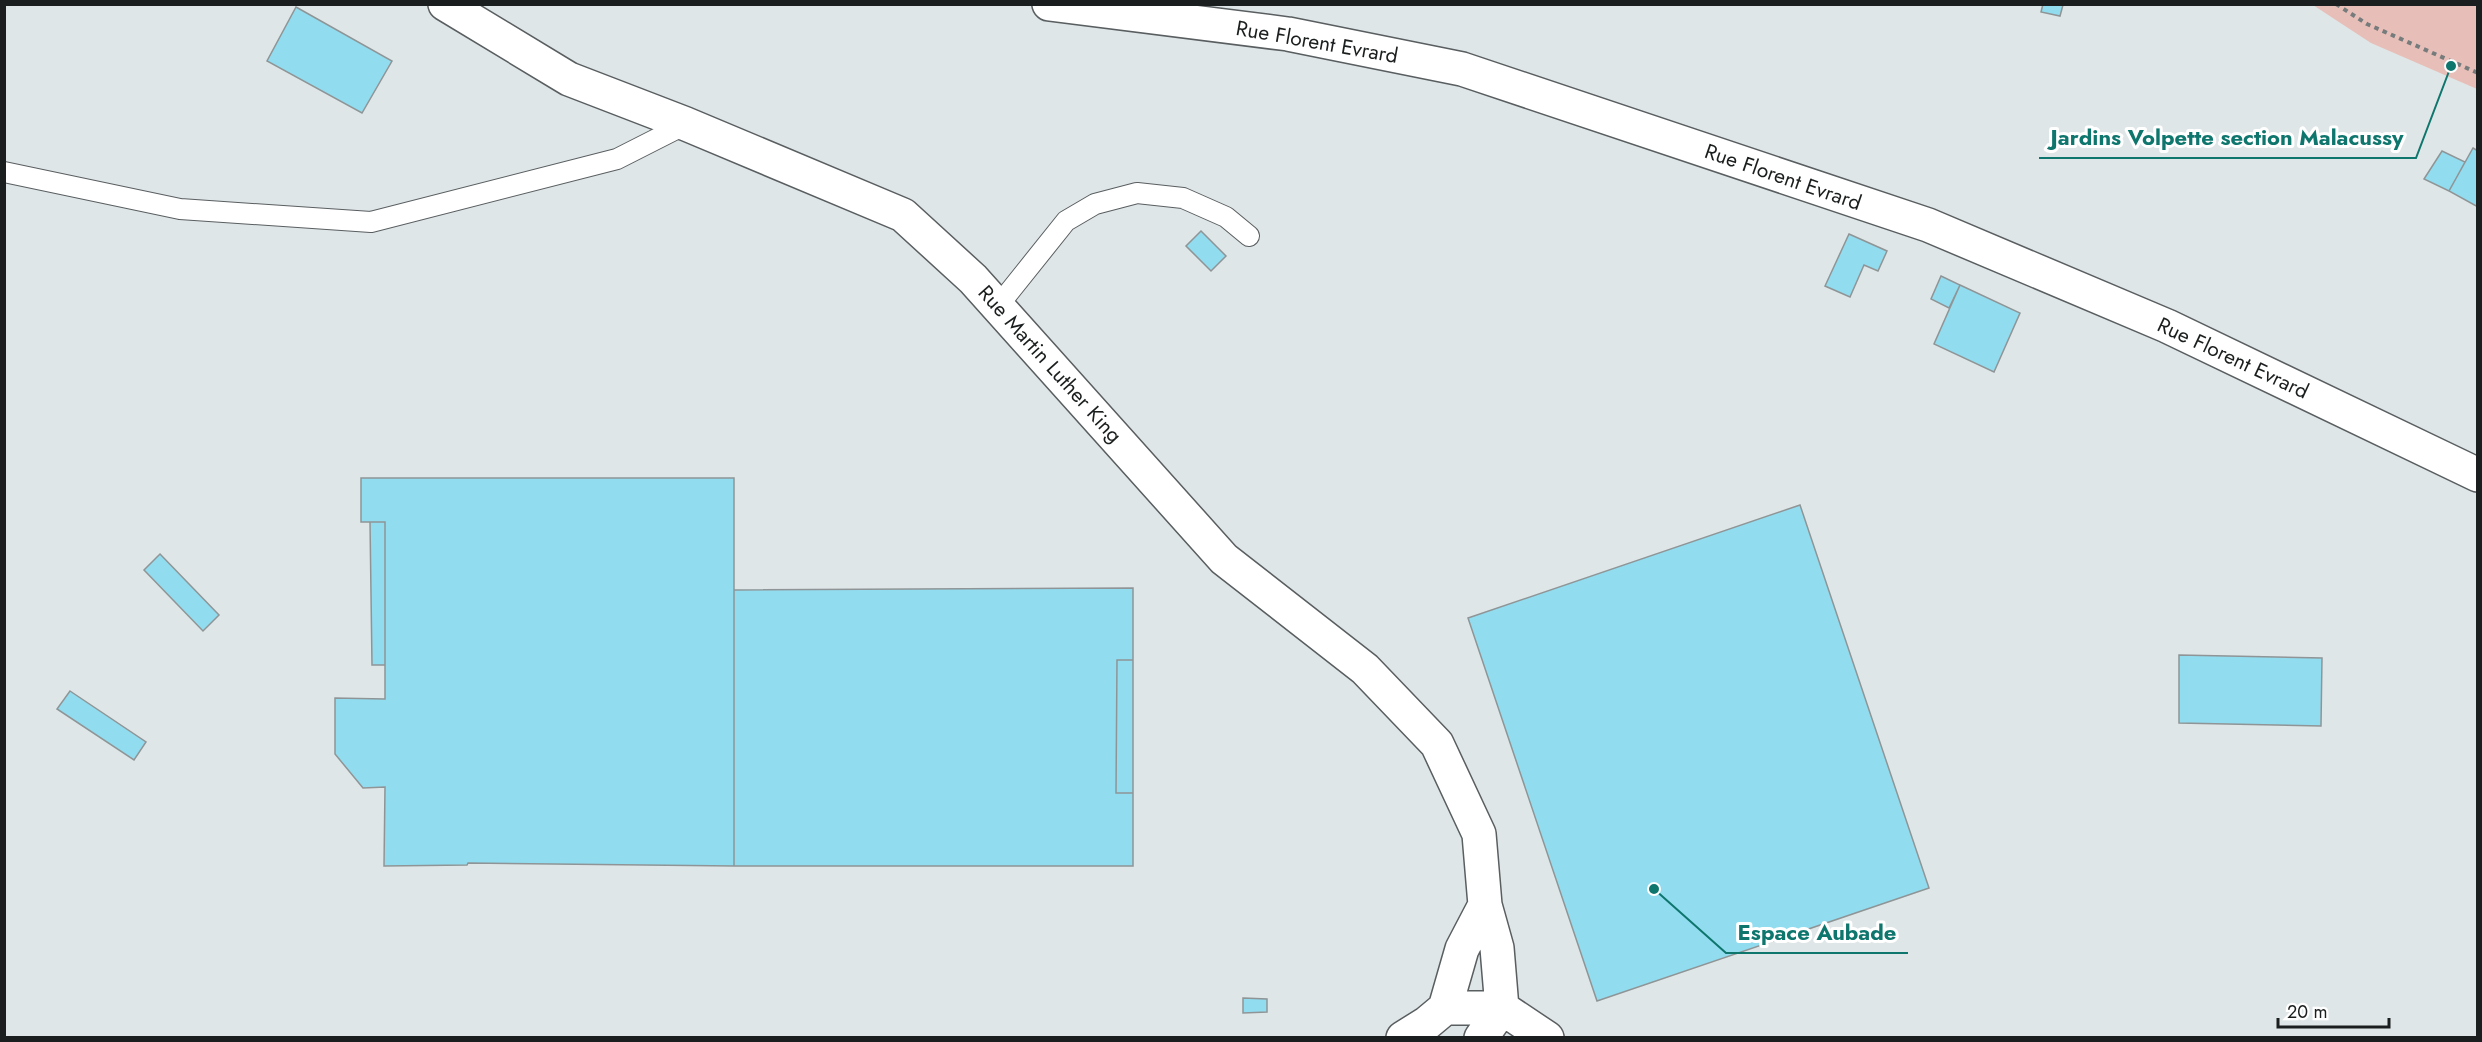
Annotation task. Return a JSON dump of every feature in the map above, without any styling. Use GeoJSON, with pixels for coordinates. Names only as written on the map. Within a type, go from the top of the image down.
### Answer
{"type":"FeatureCollection","features":[{"type":"Feature","properties":{"kind":"street","name":"Rue Martin Luther King"},"geometry":{"type":"LineString","coordinates":[[445,4],[569,79],[686,124],[903,215],[973,279],[1224,559],[1365,669],[1437,744],[1479,834],[1485,905],[1497,948],[1502,1008]]}},
{"type":"Feature","properties":{"kind":"street","name":"Rue Florent Evrard"},"geometry":{"type":"LineString","coordinates":[[1049,4],[1288,34],[1473,72],[1928,225],[2167,326],[2478,475]]}},
{"type":"Feature","properties":{"kind":"street"},"geometry":{"type":"LineString","coordinates":[[1403,1038],[1445,1008],[1462,949],[1485,905]]}},
{"type":"Feature","properties":{"kind":"street"},"geometry":{"type":"LineString","coordinates":[[1445,1008],[1502,1008],[1547,1038]]}},
{"type":"Feature","properties":{"kind":"street"},"geometry":{"type":"LineString","coordinates":[[1445,1008],[1468,1038]]}},
{"type":"Feature","properties":{"kind":"street"},"geometry":{"type":"LineString","coordinates":[[1481,1038],[1502,1008]]}},
{"type":"Feature","properties":{"kind":"lane"},"geometry":{"type":"LineString","coordinates":[[4,172],[180,209],[371,222],[617,159],[686,124]]}},
{"type":"Feature","properties":{"kind":"lane"},"geometry":{"type":"LineString","coordinates":[[998,306],[1066,221],[1095,204],[1137,193],[1183,198],[1226,217],[1249,236]]}},
{"type":"Feature","properties":{"kind":"path"},"geometry":{"type":"LineString","coordinates":[[2336,4],[2367,24],[2478,73]]}},
{"type":"Feature","properties":{"kind":"shaded area"},"geometry":{"type":"Polygon","coordinates":[[[2313,5],[2477,5],[2477,89],[2371,43],[2313,5]]]}},
{"type":"Feature","properties":{"kind":"building"},"geometry":{"type":"Polygon","coordinates":[[[2043,4],[2063,5],[2060,16],[2041,12],[2043,4]]]}},
{"type":"Feature","properties":{"kind":"building"},"geometry":{"type":"Polygon","coordinates":[[[296,7],[392,61],[362,113],[267,61],[296,7]]]}},
{"type":"Feature","properties":{"kind":"building"},"geometry":{"type":"Polygon","coordinates":[[[2473,148],[2478,151],[2478,207],[2449,191],[2473,148]]]}},
{"type":"Feature","properties":{"kind":"building"},"geometry":{"type":"Polygon","coordinates":[[[2442,151],[2465,162],[2449,191],[2424,179],[2442,151]]]}},
{"type":"Feature","properties":{"kind":"building"},"geometry":{"type":"Polygon","coordinates":[[[1201,231],[1226,256],[1211,271],[1186,246],[1201,231]]]}},
{"type":"Feature","properties":{"kind":"building"},"geometry":{"type":"Polygon","coordinates":[[[1849,234],[1887,251],[1878,271],[1864,265],[1850,297],[1825,286],[1849,234]]]}},
{"type":"Feature","properties":{"kind":"building"},"geometry":{"type":"Polygon","coordinates":[[[1941,276],[1960,285],[1949,308],[1931,299],[1941,276]]]}},
{"type":"Feature","properties":{"kind":"building"},"geometry":{"type":"Polygon","coordinates":[[[1960,285],[2020,313],[1994,372],[1934,344],[1960,285]]]}},
{"type":"Feature","properties":{"kind":"building"},"geometry":{"type":"Polygon","coordinates":[[[361,478],[734,478],[734,866],[468,863],[467,865],[384,866],[385,787],[363,788],[335,754],[335,698],[385,699],[385,522],[361,522],[361,478]]]}},
{"type":"Feature","properties":{"kind":"building"},"geometry":{"type":"Polygon","coordinates":[[[1800,505],[1929,888],[1597,1001],[1468,618],[1800,505]]]}},
{"type":"Feature","properties":{"kind":"building"},"geometry":{"type":"Polygon","coordinates":[[[370,522],[385,522],[385,665],[372,665],[370,522]]]}},
{"type":"Feature","properties":{"kind":"building"},"geometry":{"type":"Polygon","coordinates":[[[160,554],[219,615],[203,631],[144,570],[160,554]]]}},
{"type":"Feature","properties":{"kind":"building"},"geometry":{"type":"Polygon","coordinates":[[[1133,588],[1133,660],[1117,660],[1116,793],[1133,793],[1133,866],[734,866],[734,590],[1133,588]]]}},
{"type":"Feature","properties":{"kind":"building"},"geometry":{"type":"Polygon","coordinates":[[[2179,655],[2322,658],[2321,726],[2179,723],[2179,655]]]}},
{"type":"Feature","properties":{"kind":"building"},"geometry":{"type":"Polygon","coordinates":[[[1117,660],[1133,660],[1133,793],[1116,793],[1117,660]]]}},
{"type":"Feature","properties":{"kind":"building"},"geometry":{"type":"Polygon","coordinates":[[[70,691],[146,742],[134,760],[57,709],[70,691]]]}},
{"type":"Feature","properties":{"kind":"building"},"geometry":{"type":"Polygon","coordinates":[[[1243,998],[1267,999],[1267,1012],[1243,1013],[1243,998]]]}},
{"type":"Feature","properties":{"kind":"place","name":"Jardins Volpette section Malacussy"},"geometry":{"type":"Point","coordinates":[2451,66]}},
{"type":"Feature","properties":{"kind":"place","name":"Espace Aubade"},"geometry":{"type":"Point","coordinates":[1654,889]}}]}
